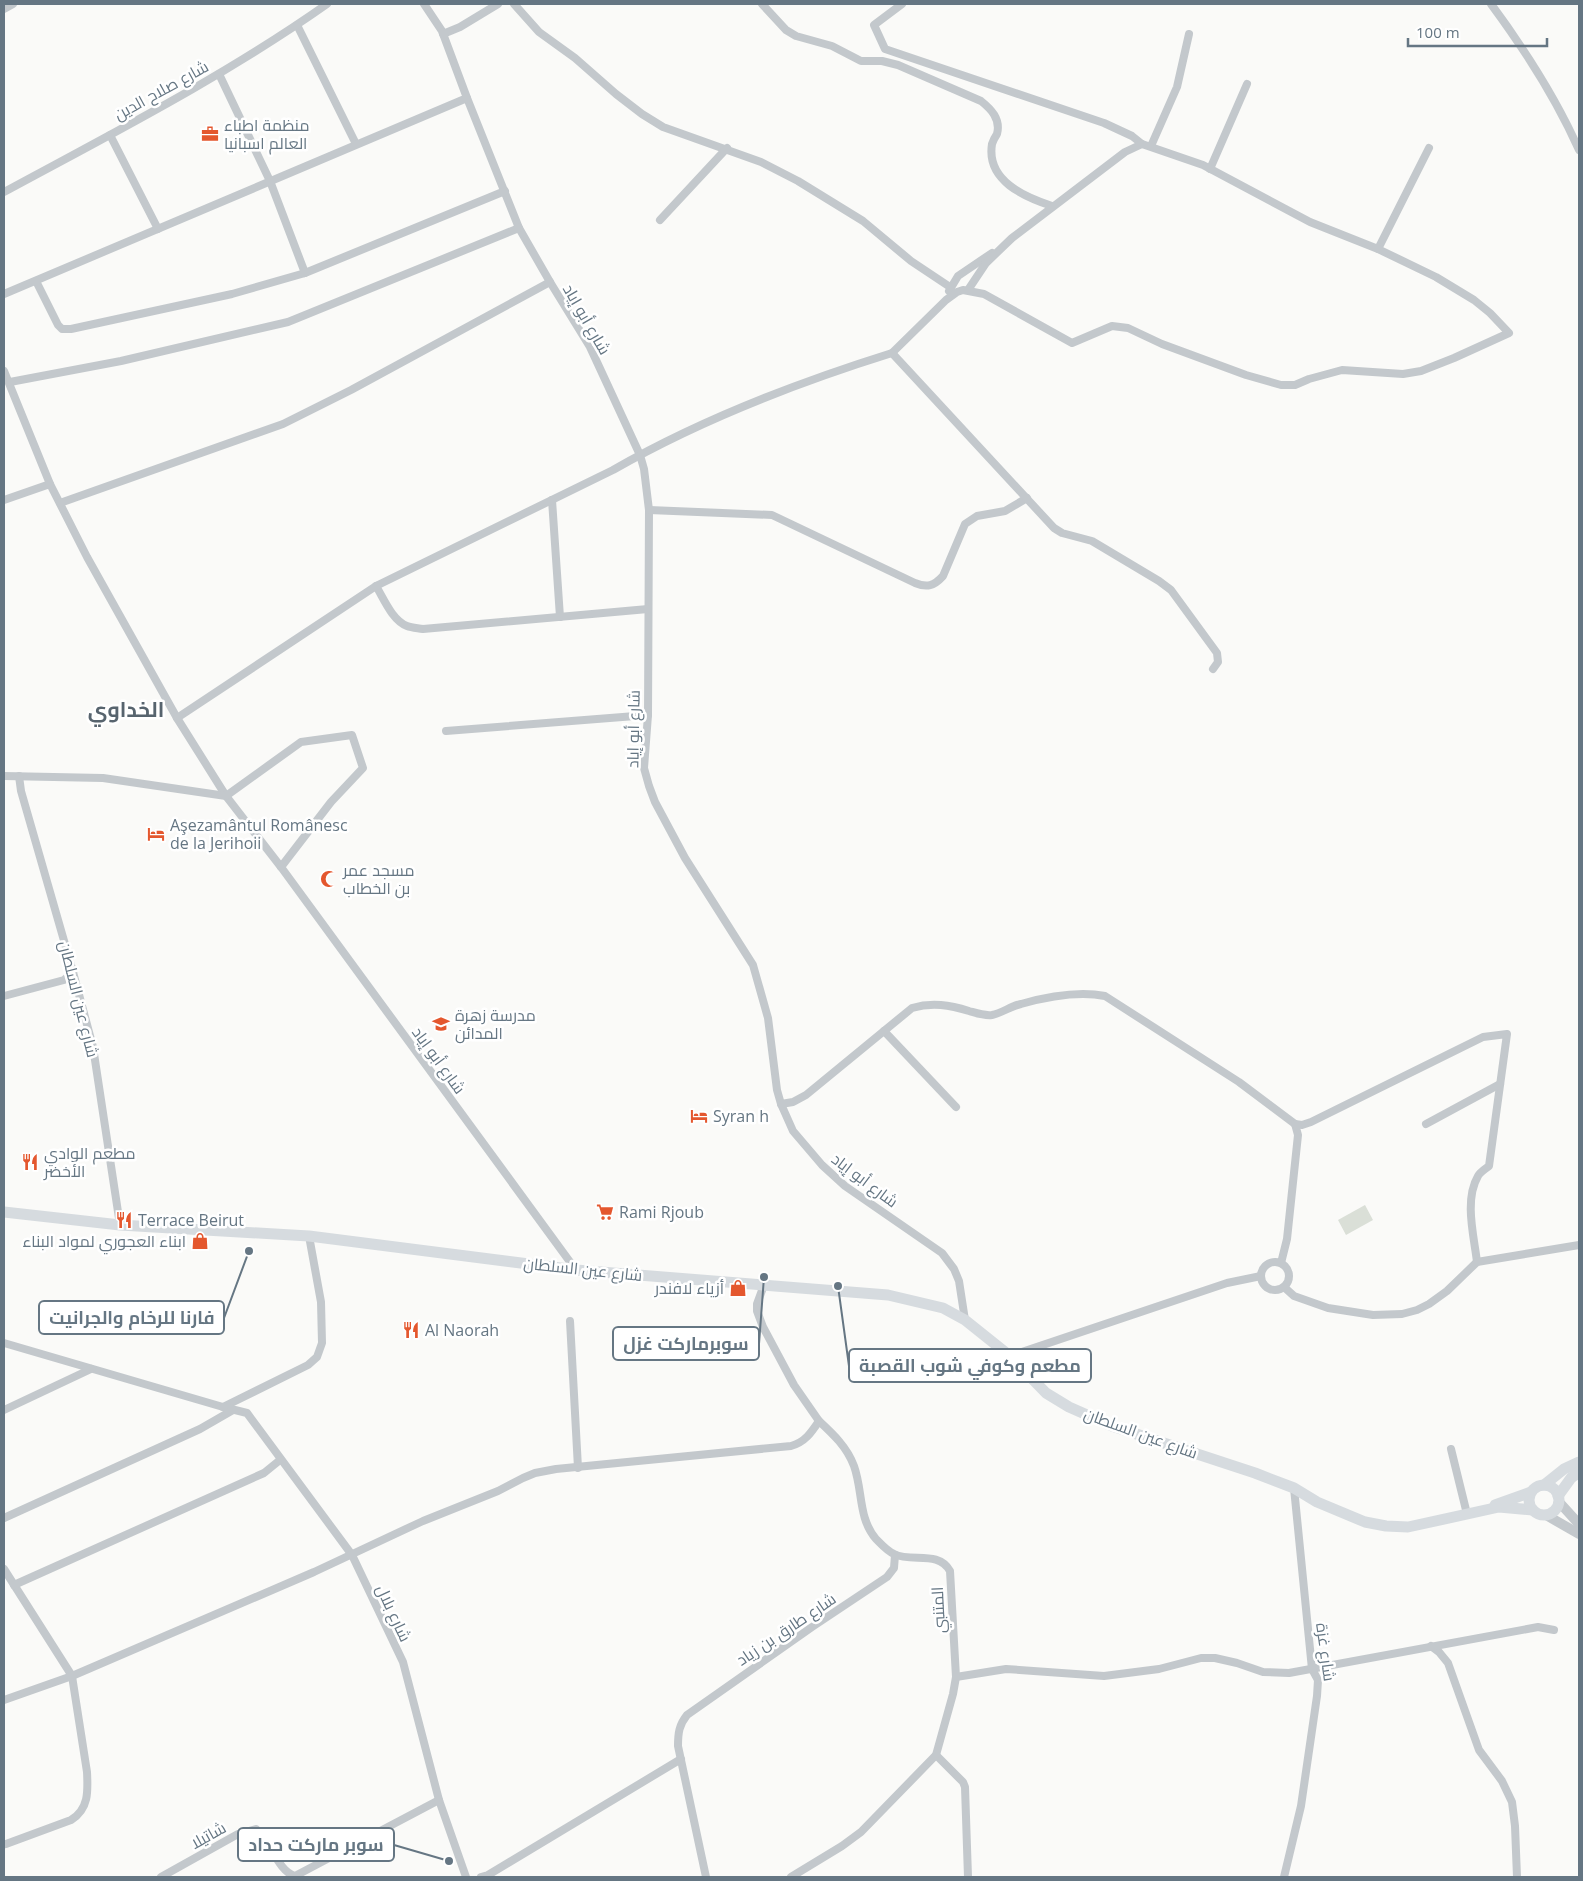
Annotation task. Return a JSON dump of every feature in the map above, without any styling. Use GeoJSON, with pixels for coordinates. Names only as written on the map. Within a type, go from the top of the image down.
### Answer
{"type":"FeatureCollection","features":[{"type":"Feature","properties":{"kind":"main road","name":"شارع عين السلطان"},"geometry":{"type":"LineString","coordinates":[[4,1212],[120,1225],[309,1236],[576,1270],[888,1295],[943,1308],[965,1320],[1010,1356],[1046,1393],[1069,1407],[1112,1426],[1255,1473],[1294,1488],[1317,1502],[1365,1522],[1386,1526],[1408,1527],[1499,1507],[1533,1510]]}},
{"type":"Feature","properties":{"kind":"main road"},"geometry":{"type":"LineString","coordinates":[[1544,1485],[1564,1469],[1579,1462]]}},
{"type":"Feature","properties":{"kind":"main road"},"geometry":{"type":"LineString","coordinates":[[1559,1499],[1553,1488],[1544,1485],[1538,1486],[1531,1492],[1529,1502],[1533,1510],[1541,1515],[1546,1515],[1554,1510],[1571,1478],[1579,1472]]}},
{"type":"Feature","properties":{"kind":"main road","name":"شارع عين السلطان"},"geometry":{"type":"LineString","coordinates":[[1467,1514],[1531,1492]]}},
{"type":"Feature","properties":{"kind":"street"},"geometry":{"type":"LineString","coordinates":[[4,9],[13,4]]}},
{"type":"Feature","properties":{"kind":"street","name":"شارع صلاح الدين"},"geometry":{"type":"LineString","coordinates":[[4,192],[219,74],[327,4]]}},
{"type":"Feature","properties":{"kind":"street","name":"شارع أبو إياد"},"geometry":{"type":"LineString","coordinates":[[424,4],[443,34],[519,228],[590,347],[640,455],[644,469],[649,510],[648,715],[644,768],[655,802],[685,858],[753,965],[768,1018],[780,1104],[793,1131],[844,1186],[942,1253],[959,1281],[965,1320]]}},
{"type":"Feature","properties":{"kind":"street"},"geometry":{"type":"LineString","coordinates":[[443,34],[460,27],[498,4]]}},
{"type":"Feature","properties":{"kind":"street"},"geometry":{"type":"LineString","coordinates":[[514,4],[539,32],[575,58],[616,94],[662,127],[727,148],[762,162],[829,199],[863,221],[911,261],[950,287]]}},
{"type":"Feature","properties":{"kind":"street"},"geometry":{"type":"LineString","coordinates":[[762,4],[786,30],[796,36],[820,42],[861,61],[882,61],[898,65],[981,101],[991,108],[998,123],[997,133],[992,144],[992,157],[1002,178],[1011,188],[1022,195],[1052,206]]}},
{"type":"Feature","properties":{"kind":"street"},"geometry":{"type":"LineString","coordinates":[[177,718],[376,586],[640,455],[756,401],[824,375],[892,353],[946,300],[957,292],[968,290],[984,294],[1072,343],[1106,328],[1120,326],[1137,331],[1162,344],[1246,375],[1281,385],[1295,385],[1342,370],[1403,374],[1421,371],[1509,332],[1474,300],[1436,277],[1378,249],[1310,222],[1210,169],[1142,144],[1132,136],[1104,123],[885,49],[874,26],[902,4]]}},
{"type":"Feature","properties":{"kind":"street"},"geometry":{"type":"LineString","coordinates":[[1492,4],[1566,119],[1579,150]]}},
{"type":"Feature","properties":{"kind":"street"},"geometry":{"type":"LineString","coordinates":[[297,25],[356,144]]}},
{"type":"Feature","properties":{"kind":"street"},"geometry":{"type":"LineString","coordinates":[[1151,146],[1177,87],[1189,34]]}},
{"type":"Feature","properties":{"kind":"street"},"geometry":{"type":"LineString","coordinates":[[219,74],[270,181],[306,272]]}},
{"type":"Feature","properties":{"kind":"street"},"geometry":{"type":"LineString","coordinates":[[1210,169],[1247,84]]}},
{"type":"Feature","properties":{"kind":"street"},"geometry":{"type":"LineString","coordinates":[[4,294],[467,98]]}},
{"type":"Feature","properties":{"kind":"street"},"geometry":{"type":"LineString","coordinates":[[110,134],[158,229]]}},
{"type":"Feature","properties":{"kind":"street"},"geometry":{"type":"LineString","coordinates":[[968,290],[986,263],[998,250],[1052,206],[1125,152],[1142,144]]}},
{"type":"Feature","properties":{"kind":"street"},"geometry":{"type":"LineString","coordinates":[[660,220],[727,148]]}},
{"type":"Feature","properties":{"kind":"street"},"geometry":{"type":"LineString","coordinates":[[1378,249],[1429,148]]}},
{"type":"Feature","properties":{"kind":"street"},"geometry":{"type":"LineString","coordinates":[[36,281],[58,325],[62,329],[71,329],[232,294],[306,272],[505,192]]}},
{"type":"Feature","properties":{"kind":"street"},"geometry":{"type":"LineString","coordinates":[[10,382],[121,361],[288,322],[519,228]]}},
{"type":"Feature","properties":{"kind":"street"},"geometry":{"type":"LineString","coordinates":[[946,300],[950,287],[958,276],[998,250]]}},
{"type":"Feature","properties":{"kind":"street"},"geometry":{"type":"LineString","coordinates":[[60,503],[283,424],[351,390],[550,282]]}},
{"type":"Feature","properties":{"kind":"street"},"geometry":{"type":"LineString","coordinates":[[892,353],[1054,528],[1062,533],[1092,541],[1171,590],[1218,653],[1218,662],[1213,669]]}},
{"type":"Feature","properties":{"kind":"street","name":"شارع أبو إياد"},"geometry":{"type":"LineString","coordinates":[[4,371],[50,484],[87,557],[177,718],[226,796],[281,867],[576,1270]]}},
{"type":"Feature","properties":{"kind":"street"},"geometry":{"type":"LineString","coordinates":[[4,500],[50,484]]}},
{"type":"Feature","properties":{"kind":"street"},"geometry":{"type":"LineString","coordinates":[[649,510],[772,516],[923,586],[930,586],[937,583],[943,576],[962,531],[971,519],[1005,511],[1026,498]]}},
{"type":"Feature","properties":{"kind":"street"},"geometry":{"type":"LineString","coordinates":[[552,500],[560,617]]}},
{"type":"Feature","properties":{"kind":"street"},"geometry":{"type":"LineString","coordinates":[[376,586],[395,617],[408,626],[423,629],[648,609]]}},
{"type":"Feature","properties":{"kind":"street"},"geometry":{"type":"LineString","coordinates":[[446,731],[648,715]]}},
{"type":"Feature","properties":{"kind":"street"},"geometry":{"type":"LineString","coordinates":[[4,776],[103,778],[226,796],[301,742],[352,734],[363,768],[331,802],[281,867]]}},
{"type":"Feature","properties":{"kind":"street","name":"شارع عين السلطان"},"geometry":{"type":"LineString","coordinates":[[19,776],[21,790],[74,972],[93,1047],[120,1225]]}},
{"type":"Feature","properties":{"kind":"street"},"geometry":{"type":"LineString","coordinates":[[4,996],[64,980],[74,972]]}},
{"type":"Feature","properties":{"kind":"street"},"geometry":{"type":"LineString","coordinates":[[780,1104],[793,1102],[806,1095],[912,1008],[922,1005],[940,1004],[992,1015],[1022,1003],[1069,995],[1083,993],[1105,996],[1239,1082],[1294,1124],[1302,1125],[1483,1038],[1507,1034],[1489,1166],[1478,1175],[1473,1188],[1471,1202],[1477,1262]]}},
{"type":"Feature","properties":{"kind":"street"},"geometry":{"type":"LineString","coordinates":[[884,1031],[956,1107]]}},
{"type":"Feature","properties":{"kind":"street"},"geometry":{"type":"LineString","coordinates":[[1426,1124],[1500,1084]]}},
{"type":"Feature","properties":{"kind":"street"},"geometry":{"type":"LineString","coordinates":[[1281,1263],[1286,1239],[1298,1135],[1294,1124]]}},
{"type":"Feature","properties":{"kind":"street"},"geometry":{"type":"LineString","coordinates":[[223,1407],[308,1365],[317,1357],[322,1343],[321,1302],[309,1236]]}},
{"type":"Feature","properties":{"kind":"street"},"geometry":{"type":"LineString","coordinates":[[1284,1287],[1294,1296],[1328,1308],[1373,1315],[1402,1314],[1429,1304],[1447,1291],[1477,1262],[1579,1245]]}},
{"type":"Feature","properties":{"kind":"street"},"geometry":{"type":"LineString","coordinates":[[1276,1262],[1285,1266],[1289,1274],[1288,1283],[1276,1290],[1271,1290],[1264,1285],[1261,1276],[1267,1264],[1276,1262]]}},
{"type":"Feature","properties":{"kind":"street"},"geometry":{"type":"LineString","coordinates":[[1010,1356],[1227,1283],[1261,1276]]}},
{"type":"Feature","properties":{"kind":"street"},"geometry":{"type":"LineString","coordinates":[[764,1285],[757,1311],[763,1328],[794,1384],[819,1421],[836,1438],[851,1460],[860,1491],[864,1521],[868,1529],[884,1547],[895,1555]]}},
{"type":"Feature","properties":{"kind":"street"},"geometry":{"type":"LineString","coordinates":[[570,1321],[578,1468]]}},
{"type":"Feature","properties":{"kind":"street"},"geometry":{"type":"LineString","coordinates":[[4,1343],[247,1413]]}},
{"type":"Feature","properties":{"kind":"street"},"geometry":{"type":"LineString","coordinates":[[4,1410],[91,1369]]}},
{"type":"Feature","properties":{"kind":"street"},"geometry":{"type":"LineString","coordinates":[[247,1413],[244,1407],[248,1395]]}},
{"type":"Feature","properties":{"kind":"street"},"geometry":{"type":"LineString","coordinates":[[4,1518],[200,1429],[234,1410]]}},
{"type":"Feature","properties":{"kind":"street","name":"شارع بلال"},"geometry":{"type":"LineString","coordinates":[[247,1413],[352,1555],[403,1662],[439,1800],[466,1877]]}},
{"type":"Feature","properties":{"kind":"street"},"geometry":{"type":"LineString","coordinates":[[4,1700],[72,1676],[352,1555],[397,1533],[498,1491],[535,1473],[791,1446],[804,1440],[819,1421]]}},
{"type":"Feature","properties":{"kind":"street"},"geometry":{"type":"LineString","coordinates":[[1451,1449],[1467,1514]]}},
{"type":"Feature","properties":{"kind":"street"},"geometry":{"type":"LineString","coordinates":[[14,1585],[264,1473],[280,1460]]}},
{"type":"Feature","properties":{"kind":"street","name":"شارع غزة"},"geometry":{"type":"LineString","coordinates":[[1284,1877],[1301,1806],[1318,1680],[1312,1669],[1294,1488]]}},
{"type":"Feature","properties":{"kind":"street"},"geometry":{"type":"LineString","coordinates":[[1559,1499],[1579,1524]]}},
{"type":"Feature","properties":{"kind":"street"},"geometry":{"type":"LineString","coordinates":[[1546,1515],[1579,1534]]}},
{"type":"Feature","properties":{"kind":"street","name":"المتنبي"},"geometry":{"type":"LineString","coordinates":[[895,1555],[931,1558],[944,1563],[950,1571],[956,1678]]}},
{"type":"Feature","properties":{"kind":"street","name":"شارع طارق بن زياد"},"geometry":{"type":"LineString","coordinates":[[706,1877],[681,1759],[678,1736],[680,1723],[687,1715],[812,1626],[887,1577],[894,1568],[895,1555]]}},
{"type":"Feature","properties":{"kind":"street"},"geometry":{"type":"LineString","coordinates":[[4,1569],[72,1676],[87,1772],[87,1797],[85,1806],[78,1815],[71,1820],[6,1844]]}},
{"type":"Feature","properties":{"kind":"street"},"geometry":{"type":"LineString","coordinates":[[791,1877],[842,1846],[861,1832],[936,1755],[956,1678],[1006,1669],[1104,1676],[1158,1669],[1201,1658],[1215,1658],[1263,1672],[1290,1673],[1538,1627],[1554,1630]]}},
{"type":"Feature","properties":{"kind":"street"},"geometry":{"type":"LineString","coordinates":[[1431,1646],[1448,1663],[1479,1750],[1502,1781],[1510,1796],[1515,1826],[1517,1877]]}},
{"type":"Feature","properties":{"kind":"street"},"geometry":{"type":"LineString","coordinates":[[936,1755],[966,1787],[968,1877]]}},
{"type":"Feature","properties":{"kind":"street"},"geometry":{"type":"LineString","coordinates":[[481,1877],[565,1830],[681,1759]]}},
{"type":"Feature","properties":{"kind":"street","name":"شاتيلا"},"geometry":{"type":"LineString","coordinates":[[161,1877],[238,1834],[256,1829],[266,1840],[284,1870],[290,1875],[295,1876],[439,1800]]}},
{"type":"Feature","properties":{"kind":"shaded area"},"geometry":{"type":"Polygon","coordinates":[[[1365,1205],[1373,1220],[1346,1235],[1338,1220],[1365,1205]]]}},
{"type":"Feature","properties":{"kind":"place","name":"منظمة اطباء العالم اسبانيا"},"geometry":{"type":"Point","coordinates":[210,134]}},
{"type":"Feature","properties":{"kind":"place","name":"Aşezamântul Românesc de la Jerihoii"},"geometry":{"type":"Point","coordinates":[156,834]}},
{"type":"Feature","properties":{"kind":"place","name":"مسجد عمر بن الخطاب"},"geometry":{"type":"Point","coordinates":[329,879]}},
{"type":"Feature","properties":{"kind":"place","name":"مدرسة زهرة المدائن"},"geometry":{"type":"Point","coordinates":[441,1024]}},
{"type":"Feature","properties":{"kind":"place","name":"Syran h"},"geometry":{"type":"Point","coordinates":[699,1116]}},
{"type":"Feature","properties":{"kind":"place","name":"مطعم الوادي الأخضر"},"geometry":{"type":"Point","coordinates":[30,1162]}},
{"type":"Feature","properties":{"kind":"place","name":"Rami Rjoub"},"geometry":{"type":"Point","coordinates":[605,1212]}},
{"type":"Feature","properties":{"kind":"place","name":"Terrace Beirut"},"geometry":{"type":"Point","coordinates":[124,1220]}},
{"type":"Feature","properties":{"kind":"place","name":"ابناء العجوري لمواد البناء"},"geometry":{"type":"Point","coordinates":[200,1241]}},
{"type":"Feature","properties":{"kind":"place","name":"فارنا للرخام والجرانيت"},"geometry":{"type":"Point","coordinates":[249,1251]}},
{"type":"Feature","properties":{"kind":"place","name":"سوبرماركت غزل"},"geometry":{"type":"Point","coordinates":[764,1277]}},
{"type":"Feature","properties":{"kind":"place","name":"مطعم وكوفي شوب القصبة"},"geometry":{"type":"Point","coordinates":[838,1286]}},
{"type":"Feature","properties":{"kind":"place","name":"أزياء لافندر"},"geometry":{"type":"Point","coordinates":[738,1288]}},
{"type":"Feature","properties":{"kind":"place","name":"Al Naorah"},"geometry":{"type":"Point","coordinates":[411,1330]}},
{"type":"Feature","properties":{"kind":"place","name":"سوبر ماركت حداد"},"geometry":{"type":"Point","coordinates":[449,1861]}},
{"type":"Feature","properties":{"kind":"district","name":"الخداوي"},"geometry":{"type":"Point","coordinates":[126,709]}}]}
